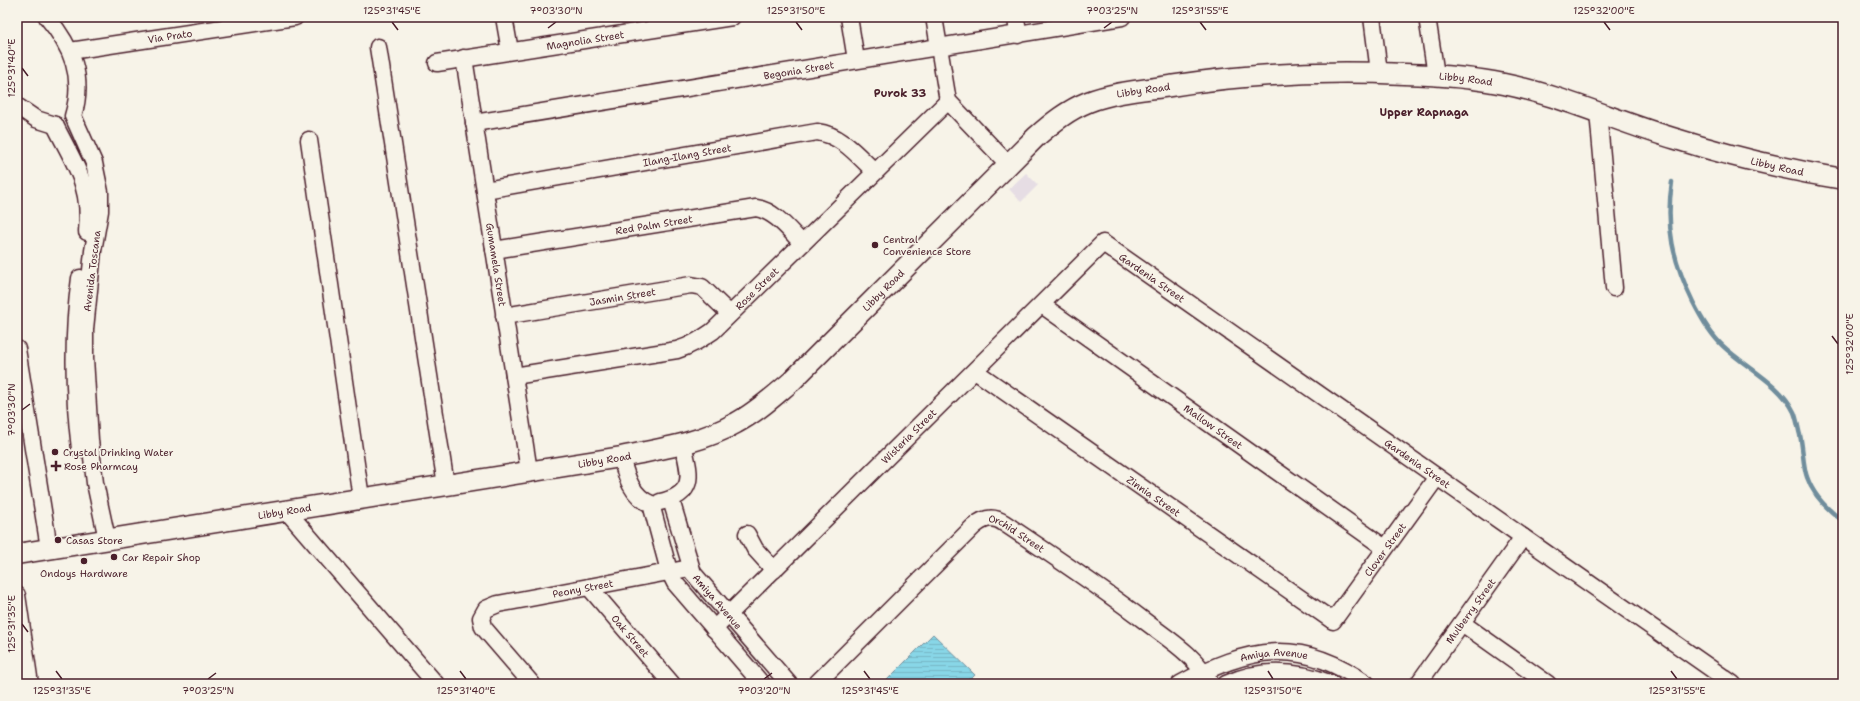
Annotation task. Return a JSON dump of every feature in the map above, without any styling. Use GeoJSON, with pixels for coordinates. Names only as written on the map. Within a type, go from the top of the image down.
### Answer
{"type":"FeatureCollection","features":[{"type":"Feature","properties":{"kind":"main road","name":"Libby Road"},"geometry":{"type":"LineString","coordinates":[[17,554],[621,457],[704,438],[735,424],[764,405],[792,381],[1008,164],[1060,116],[1087,103],[1111,95],[1217,79],[1310,72],[1380,72],[1436,75],[1504,84],[1598,112],[1676,139],[1774,165],[1843,179]]}},
{"type":"Feature","properties":{"kind":"street"},"geometry":{"type":"LineString","coordinates":[[17,106],[36,119],[55,125],[73,116],[77,103],[78,78],[70,51],[47,17]]}},
{"type":"Feature","properties":{"kind":"street","name":"Via Prato"},"geometry":{"type":"LineString","coordinates":[[70,51],[295,17]]}},
{"type":"Feature","properties":{"kind":"street"},"geometry":{"type":"LineString","coordinates":[[504,17],[510,51]]}},
{"type":"Feature","properties":{"kind":"street","name":"Magnolia Street"},"geometry":{"type":"LineString","coordinates":[[437,63],[732,17]]}},
{"type":"Feature","properties":{"kind":"street"},"geometry":{"type":"LineString","coordinates":[[849,17],[856,60]]}},
{"type":"Feature","properties":{"kind":"street"},"geometry":{"type":"LineString","coordinates":[[934,17],[948,101],[1008,164]]}},
{"type":"Feature","properties":{"kind":"street"},"geometry":{"type":"LineString","coordinates":[[1016,17],[1018,35]]}},
{"type":"Feature","properties":{"kind":"street","name":"Begonia Street"},"geometry":{"type":"LineString","coordinates":[[474,123],[1122,17]]}},
{"type":"Feature","properties":{"kind":"street"},"geometry":{"type":"LineString","coordinates":[[1372,17],[1380,72]]}},
{"type":"Feature","properties":{"kind":"street"},"geometry":{"type":"LineString","coordinates":[[1427,17],[1436,75]]}},
{"type":"Feature","properties":{"kind":"street"},"geometry":{"type":"LineString","coordinates":[[378,47],[446,485]]}},
{"type":"Feature","properties":{"kind":"street","name":"Gumamela Street"},"geometry":{"type":"LineString","coordinates":[[464,58],[529,471]]}},
{"type":"Feature","properties":{"kind":"street","name":"Rose Street"},"geometry":{"type":"LineString","coordinates":[[514,376],[678,350],[703,338],[730,314],[948,101]]}},
{"type":"Feature","properties":{"kind":"street"},"geometry":{"type":"LineString","coordinates":[[1598,112],[1614,288]]}},
{"type":"Feature","properties":{"kind":"street","name":"Avenida Toscana"},"geometry":{"type":"LineString","coordinates":[[73,116],[94,163],[99,182],[100,205],[89,250]]}},
{"type":"Feature","properties":{"kind":"street","name":"Avenida Toscana"},"geometry":{"type":"LineString","coordinates":[[55,125],[78,169],[85,187],[89,211],[89,250],[80,389],[90,440],[96,510],[101,540]]}},
{"type":"Feature","properties":{"kind":"street","name":"Ilang-Ilang Street"},"geometry":{"type":"LineString","coordinates":[[485,190],[817,132],[829,134],[842,140],[875,172]]}},
{"type":"Feature","properties":{"kind":"street"},"geometry":{"type":"LineString","coordinates":[[309,140],[361,498]]}},
{"type":"Feature","properties":{"kind":"street"},"geometry":{"type":"LineString","coordinates":[[78,169],[94,163]]}},
{"type":"Feature","properties":{"kind":"street","name":"Red Palm Street"},"geometry":{"type":"LineString","coordinates":[[494,250],[756,208],[765,210],[774,216],[802,243]]}},
{"type":"Feature","properties":{"kind":"street","name":"Wisteria Street"},"geometry":{"type":"LineString","coordinates":[[714,629],[1103,243]]}},
{"type":"Feature","properties":{"kind":"street","name":"Gardenia Street"},"geometry":{"type":"LineString","coordinates":[[1103,243],[1733,684]]}},
{"type":"Feature","properties":{"kind":"street","name":"Jasmin Street"},"geometry":{"type":"LineString","coordinates":[[504,316],[691,285],[702,287],[730,314]]}},
{"type":"Feature","properties":{"kind":"street","name":"Mallow Street"},"geometry":{"type":"LineString","coordinates":[[1042,305],[1386,548]]}},
{"type":"Feature","properties":{"kind":"street"},"geometry":{"type":"LineString","coordinates":[[17,349],[49,548]]}},
{"type":"Feature","properties":{"kind":"street","name":"Zinnia Street"},"geometry":{"type":"LineString","coordinates":[[975,371],[1333,621]]}},
{"type":"Feature","properties":{"kind":"street"},"geometry":{"type":"LineString","coordinates":[[621,457],[630,484],[640,498],[650,504],[671,500],[684,491],[690,477],[683,444]]}},
{"type":"Feature","properties":{"kind":"street","name":"Clover Street"},"geometry":{"type":"LineString","coordinates":[[1333,621],[1437,477]]}},
{"type":"Feature","properties":{"kind":"street","name":"Amiya Avenue"},"geometry":{"type":"LineString","coordinates":[[671,500],[690,568],[696,579],[789,684]]}},
{"type":"Feature","properties":{"kind":"street","name":"Amiya Avenue"},"geometry":{"type":"LineString","coordinates":[[650,504],[669,572],[679,588],[762,684]]}},
{"type":"Feature","properties":{"kind":"street"},"geometry":{"type":"LineString","coordinates":[[286,510],[436,684]]}},
{"type":"Feature","properties":{"kind":"street","name":"Orchid Street"},"geometry":{"type":"LineString","coordinates":[[816,684],[973,527],[983,519],[988,512],[1123,604],[1191,656],[1208,678]]}},
{"type":"Feature","properties":{"kind":"street"},"geometry":{"type":"LineString","coordinates":[[748,534],[754,549],[774,570]]}},
{"type":"Feature","properties":{"kind":"street","name":"Mulberry Street"},"geometry":{"type":"LineString","coordinates":[[1418,684],[1523,537]]}},
{"type":"Feature","properties":{"kind":"street","name":"Peony Street"},"geometry":{"type":"LineString","coordinates":[[532,684],[483,627],[481,618],[486,609],[498,604],[690,568]]}},
{"type":"Feature","properties":{"kind":"street","name":"Oak Street"},"geometry":{"type":"LineString","coordinates":[[589,587],[672,684]]}},
{"type":"Feature","properties":{"kind":"street"},"geometry":{"type":"LineString","coordinates":[[17,595],[30,684]]}},
{"type":"Feature","properties":{"kind":"street"},"geometry":{"type":"LineString","coordinates":[[1462,623],[1548,684]]}},
{"type":"Feature","properties":{"kind":"street","name":"Amiya Avenue"},"geometry":{"type":"LineString","coordinates":[[1180,684],[1208,678],[1240,657],[1268,652],[1284,652],[1324,660],[1367,684]]}},
{"type":"Feature","properties":{"kind":"street","name":"Amiya Avenue"},"geometry":{"type":"LineString","coordinates":[[1226,684],[1264,672],[1280,672],[1317,679],[1332,684]]}},
{"type":"Feature","properties":{"kind":"shaded area"},"geometry":{"type":"Polygon","coordinates":[[[1026,173],[1038,185],[1021,202],[1009,189],[1026,173]]]}},
{"type":"Feature","properties":{"kind":"water"},"geometry":{"type":"Polygon","coordinates":[[[933,634],[975,675],[966,684],[883,684],[933,634]]]}},
{"type":"Feature","properties":{"kind":"waterway"},"geometry":{"type":"LineString","coordinates":[[1672,182],[1670,198],[1670,229],[1672,244],[1680,272],[1699,314],[1718,341],[1732,354],[1762,376],[1788,402],[1796,418],[1805,468],[1810,484],[1822,502],[1843,521]]}},
{"type":"Feature","properties":{"kind":"place","name":"Central Convenience Store"},"geometry":{"type":"Point","coordinates":[875,245]}},
{"type":"Feature","properties":{"kind":"place","name":"Crystal Drinking Water"},"geometry":{"type":"Point","coordinates":[55,452]}},
{"type":"Feature","properties":{"kind":"place","name":"Rose Pharmcay"},"geometry":{"type":"Point","coordinates":[56,466]}},
{"type":"Feature","properties":{"kind":"place","name":"Casas Store"},"geometry":{"type":"Point","coordinates":[58,540]}},
{"type":"Feature","properties":{"kind":"place","name":"Car Repair Shop"},"geometry":{"type":"Point","coordinates":[114,557]}},
{"type":"Feature","properties":{"kind":"place","name":"Ondoys Hardware"},"geometry":{"type":"Point","coordinates":[84,561]}},
{"type":"Feature","properties":{"kind":"district","name":"Purok 33"},"geometry":{"type":"Point","coordinates":[900,93]}},
{"type":"Feature","properties":{"kind":"district","name":"Upper Rapnaga"},"geometry":{"type":"Point","coordinates":[1424,112]}}]}
